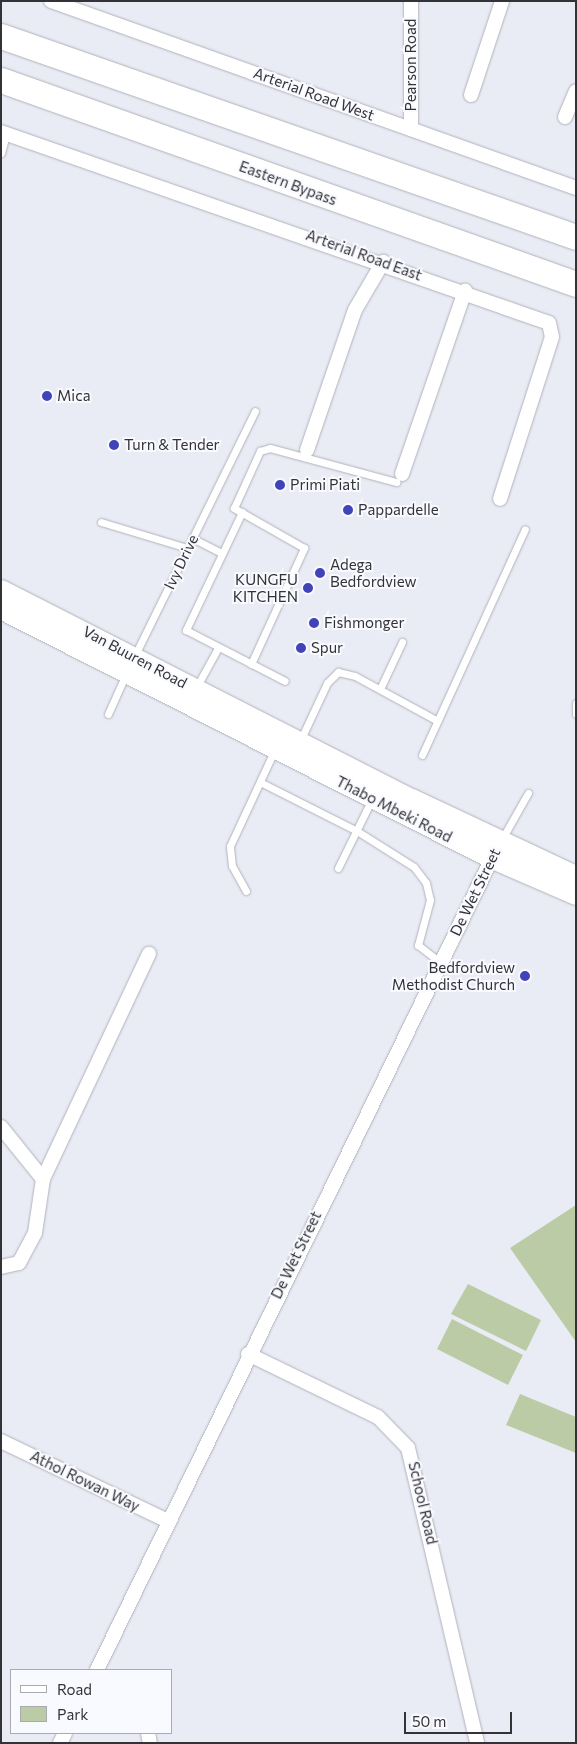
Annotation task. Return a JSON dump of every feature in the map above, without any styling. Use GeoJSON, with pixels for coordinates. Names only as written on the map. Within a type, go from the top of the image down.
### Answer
{"type":"FeatureCollection","features":[{"type":"Feature","properties":{"kind":"highway"},"geometry":{"type":"LineString","coordinates":[[1,36],[576,237]]}},
{"type":"Feature","properties":{"kind":"highway","name":"Eastern Bypass"},"geometry":{"type":"LineString","coordinates":[[1,80],[576,284]]}},
{"type":"Feature","properties":{"kind":"main road"},"geometry":{"type":"LineString","coordinates":[[1,590],[46,620]]}},
{"type":"Feature","properties":{"kind":"main road"},"geometry":{"type":"LineString","coordinates":[[1,609],[46,620]]}},
{"type":"Feature","properties":{"kind":"main road","name":"Van Buuren Road"},"geometry":{"type":"LineString","coordinates":[[46,620],[218,711]]}},
{"type":"Feature","properties":{"kind":"main road","name":"Van Buuren Road"},"geometry":{"type":"LineString","coordinates":[[131,664],[196,689],[218,711]]}},
{"type":"Feature","properties":{"kind":"main road","name":"Thabo Mbeki Road"},"geometry":{"type":"LineString","coordinates":[[218,711],[496,850],[576,876]]}},
{"type":"Feature","properties":{"kind":"main road","name":"Thabo Mbeki Road"},"geometry":{"type":"LineString","coordinates":[[287,745],[345,765],[375,789],[412,799],[496,850],[576,895]]}},
{"type":"Feature","properties":{"kind":"street","name":"Arterial Road West"},"geometry":{"type":"LineString","coordinates":[[51,1],[576,188]]}},
{"type":"Feature","properties":{"kind":"street","name":"Pearson Road"},"geometry":{"type":"LineString","coordinates":[[410,130],[411,1]]}},
{"type":"Feature","properties":{"kind":"street"},"geometry":{"type":"LineString","coordinates":[[471,95],[502,1]]}},
{"type":"Feature","properties":{"kind":"street"},"geometry":{"type":"LineString","coordinates":[[565,117],[576,91]]}},
{"type":"Feature","properties":{"kind":"street","name":"Arterial Road East"},"geometry":{"type":"LineString","coordinates":[[4,133],[383,262],[543,320],[552,329],[500,499]]}},
{"type":"Feature","properties":{"kind":"street"},"geometry":{"type":"LineString","coordinates":[[307,450],[355,310],[383,262]]}},
{"type":"Feature","properties":{"kind":"street"},"geometry":{"type":"LineString","coordinates":[[399,478],[465,291]]}},
{"type":"Feature","properties":{"kind":"street","name":"De Wet Street"},"geometry":{"type":"LineString","coordinates":[[97,1669],[248,1354],[496,850]]}},
{"type":"Feature","properties":{"kind":"street"},"geometry":{"type":"LineString","coordinates":[[1,1267],[19,1263],[35,1234],[43,1179],[149,954]]}},
{"type":"Feature","properties":{"kind":"street"},"geometry":{"type":"LineString","coordinates":[[1,1127],[43,1179]]}},
{"type":"Feature","properties":{"kind":"street","name":"School Road"},"geometry":{"type":"LineString","coordinates":[[248,1354],[378,1417],[408,1448],[478,1743]]}},
{"type":"Feature","properties":{"kind":"street","name":"Athol Rowan Way"},"geometry":{"type":"LineString","coordinates":[[1,1441],[168,1521]]}},
{"type":"Feature","properties":{"kind":"lane"},"geometry":{"type":"LineString","coordinates":[[1,153],[4,133]]}},
{"type":"Feature","properties":{"kind":"lane","name":"Ivy Drive"},"geometry":{"type":"LineString","coordinates":[[108,714],[255,411]]}},
{"type":"Feature","properties":{"kind":"lane"},"geometry":{"type":"LineString","coordinates":[[251,664],[304,548],[242,512],[233,503],[266,448],[399,478]]}},
{"type":"Feature","properties":{"kind":"lane"},"geometry":{"type":"LineString","coordinates":[[242,512],[186,626],[187,632],[285,681]]}},
{"type":"Feature","properties":{"kind":"lane"},"geometry":{"type":"LineString","coordinates":[[101,522],[187,548]]}},
{"type":"Feature","properties":{"kind":"lane"},"geometry":{"type":"LineString","coordinates":[[422,755],[525,529]]}},
{"type":"Feature","properties":{"kind":"lane"},"geometry":{"type":"LineString","coordinates":[[192,538],[222,553]]}},
{"type":"Feature","properties":{"kind":"lane"},"geometry":{"type":"LineString","coordinates":[[380,689],[402,642]]}},
{"type":"Feature","properties":{"kind":"lane"},"geometry":{"type":"LineString","coordinates":[[196,689],[218,648]]}},
{"type":"Feature","properties":{"kind":"lane"},"geometry":{"type":"LineString","coordinates":[[246,891],[232,866],[230,846],[260,782],[287,745],[327,683],[338,672],[380,689],[438,721]]}},
{"type":"Feature","properties":{"kind":"lane"},"geometry":{"type":"LineString","coordinates":[[576,703],[576,714]]}},
{"type":"Feature","properties":{"kind":"lane"},"geometry":{"type":"LineString","coordinates":[[260,782],[357,831],[414,867],[426,883],[430,900],[418,945],[440,962]]}},
{"type":"Feature","properties":{"kind":"lane"},"geometry":{"type":"LineString","coordinates":[[338,868],[357,831],[375,789]]}},
{"type":"Feature","properties":{"kind":"lane"},"geometry":{"type":"LineString","coordinates":[[496,850],[528,793]]}},
{"type":"Feature","properties":{"kind":"green space"},"geometry":{"type":"Polygon","coordinates":[[[576,1205],[576,1342],[510,1248],[576,1205]]]}},
{"type":"Feature","properties":{"kind":"green space"},"geometry":{"type":"Polygon","coordinates":[[[468,1284],[541,1320],[526,1351],[451,1314],[468,1284]]]}},
{"type":"Feature","properties":{"kind":"green space"},"geometry":{"type":"Polygon","coordinates":[[[452,1319],[523,1355],[508,1385],[437,1349],[452,1319]]]}},
{"type":"Feature","properties":{"kind":"green space"},"geometry":{"type":"Polygon","coordinates":[[[520,1394],[576,1417],[576,1453],[506,1425],[520,1394]]]}},
{"type":"Feature","properties":{"kind":"place","name":"Mica"},"geometry":{"type":"Point","coordinates":[47,396]}},
{"type":"Feature","properties":{"kind":"place","name":"Turn & Tender"},"geometry":{"type":"Point","coordinates":[114,445]}},
{"type":"Feature","properties":{"kind":"place","name":"Primi Piati"},"geometry":{"type":"Point","coordinates":[280,485]}},
{"type":"Feature","properties":{"kind":"place","name":"Pappardelle"},"geometry":{"type":"Point","coordinates":[348,510]}},
{"type":"Feature","properties":{"kind":"place","name":"Adega Bedfordview"},"geometry":{"type":"Point","coordinates":[320,573]}},
{"type":"Feature","properties":{"kind":"place","name":"KUNGFU KITCHEN"},"geometry":{"type":"Point","coordinates":[308,588]}},
{"type":"Feature","properties":{"kind":"place","name":"Fishmonger"},"geometry":{"type":"Point","coordinates":[314,623]}},
{"type":"Feature","properties":{"kind":"place","name":"Spur"},"geometry":{"type":"Point","coordinates":[301,648]}},
{"type":"Feature","properties":{"kind":"place","name":"Bedfordview Methodist Church"},"geometry":{"type":"Point","coordinates":[525,976]}}]}
